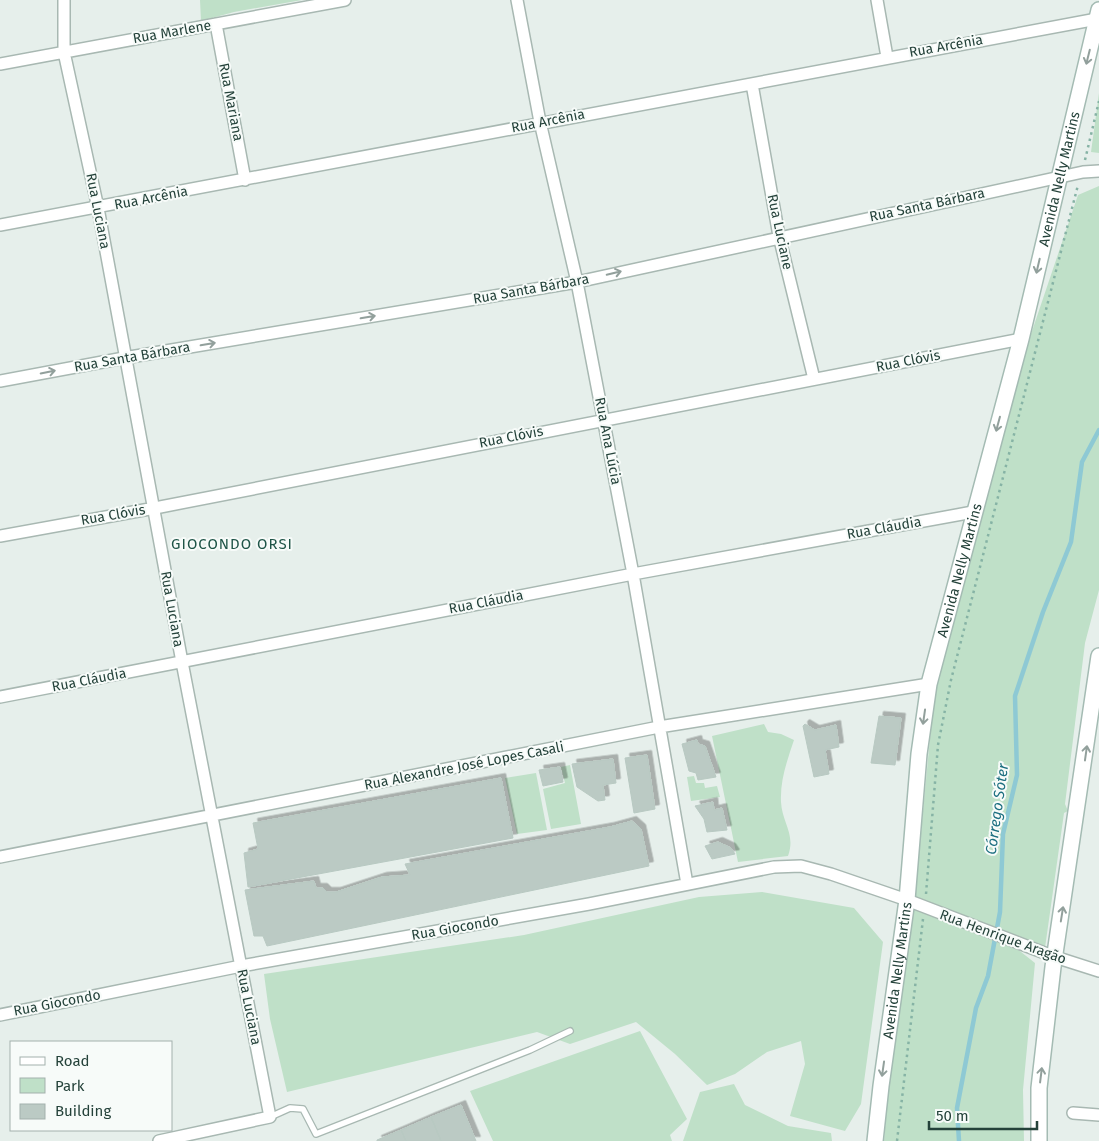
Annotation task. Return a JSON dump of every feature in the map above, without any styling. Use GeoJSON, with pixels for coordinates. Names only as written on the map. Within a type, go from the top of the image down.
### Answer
{"type":"FeatureCollection","features":[{"type":"Feature","properties":{"kind":"main road","name":"Avenida Nelly Martins"},"geometry":{"type":"LineString","coordinates":[[876,1141],[881,1086],[907,900],[919,754],[929,684],[973,512],[1021,339],[1098,14]]}},
{"type":"Feature","properties":{"kind":"main road"},"geometry":{"type":"LineString","coordinates":[[1039,1141],[1039,1088],[1055,957],[1099,656]]}},
{"type":"Feature","properties":{"kind":"street","name":"Rua Luciana"},"geometry":{"type":"LineString","coordinates":[[64,0],[64,52],[98,208],[124,358],[270,1117]]}},
{"type":"Feature","properties":{"kind":"street","name":"Rua Marlene"},"geometry":{"type":"LineString","coordinates":[[0,64],[345,0]]}},
{"type":"Feature","properties":{"kind":"street","name":"Rua Ana Lúcia"},"geometry":{"type":"LineString","coordinates":[[517,0],[540,122],[577,282],[604,419],[687,884]]}},
{"type":"Feature","properties":{"kind":"street"},"geometry":{"type":"LineString","coordinates":[[877,0],[887,57]]}},
{"type":"Feature","properties":{"kind":"street","name":"Rua Arcênia"},"geometry":{"type":"LineString","coordinates":[[0,225],[245,180],[540,122],[752,84],[1098,14]]}},
{"type":"Feature","properties":{"kind":"street","name":"Rua Mariana"},"geometry":{"type":"LineString","coordinates":[[216,24],[245,180]]}},
{"type":"Feature","properties":{"kind":"street","name":"Rua Luciane"},"geometry":{"type":"LineString","coordinates":[[752,84],[779,236],[814,379]]}},
{"type":"Feature","properties":{"kind":"street","name":"Rua Santa Bárbara"},"geometry":{"type":"LineString","coordinates":[[0,382],[124,358],[577,282],[779,236],[1082,172],[1099,171]]}},
{"type":"Feature","properties":{"kind":"street","name":"Rua Clóvis"},"geometry":{"type":"LineString","coordinates":[[0,536],[154,508],[1021,339]]}},
{"type":"Feature","properties":{"kind":"street","name":"Rua Cláudia"},"geometry":{"type":"LineString","coordinates":[[0,697],[633,574],[973,512]]}},
{"type":"Feature","properties":{"kind":"street","name":"Rua Alexandre José Lopes Casali"},"geometry":{"type":"LineString","coordinates":[[0,857],[659,728],[929,684]]}},
{"type":"Feature","properties":{"kind":"street","name":"Rua Giocondo"},"geometry":{"type":"LineString","coordinates":[[0,1015],[241,966],[774,867],[801,866],[907,900]]}},
{"type":"Feature","properties":{"kind":"street","name":"Rua Henrique Aragão"},"geometry":{"type":"LineString","coordinates":[[907,900],[1055,957],[1099,971]]}},
{"type":"Feature","properties":{"kind":"street"},"geometry":{"type":"LineString","coordinates":[[1073,1113],[1099,1114]]}},
{"type":"Feature","properties":{"kind":"street"},"geometry":{"type":"LineString","coordinates":[[159,1141],[270,1117]]}},
{"type":"Feature","properties":{"kind":"lane"},"geometry":{"type":"LineString","coordinates":[[270,1117],[290,1108],[303,1108],[316,1134],[530,1050],[570,1032]]}},
{"type":"Feature","properties":{"kind":"path"},"geometry":{"type":"LineString","coordinates":[[897,1141],[924,907],[938,745],[951,680],[1099,101]]}},
{"type":"Feature","properties":{"kind":"green space"},"geometry":{"type":"Polygon","coordinates":[[[200,0],[302,0],[234,12],[201,21],[200,0]]]}},
{"type":"Feature","properties":{"kind":"green space"},"geometry":{"type":"Polygon","coordinates":[[[1099,93],[1099,153],[1091,152],[1099,93]]]}},
{"type":"Feature","properties":{"kind":"green space"},"geometry":{"type":"Polygon","coordinates":[[[1099,186],[1099,590],[1085,643],[1065,804],[1068,811],[1064,813],[1044,955],[1016,948],[1035,963],[1023,1090],[1024,1141],[884,1141],[888,1091],[913,916],[935,686],[1029,340],[1078,195],[1099,186]]]}},
{"type":"Feature","properties":{"kind":"green space"},"geometry":{"type":"Polygon","coordinates":[[[764,724],[768,732],[781,734],[794,740],[784,771],[781,794],[782,809],[790,835],[790,848],[788,856],[738,862],[712,736],[764,724]]]}},
{"type":"Feature","properties":{"kind":"green space"},"geometry":{"type":"Polygon","coordinates":[[[570,765],[581,824],[551,829],[543,789],[565,783],[561,767],[570,765]]]}},
{"type":"Feature","properties":{"kind":"green space"},"geometry":{"type":"Polygon","coordinates":[[[536,773],[547,830],[517,834],[505,778],[536,773]]]}},
{"type":"Feature","properties":{"kind":"green space"},"geometry":{"type":"Polygon","coordinates":[[[694,776],[696,783],[704,783],[705,788],[717,786],[720,797],[691,801],[687,777],[694,776]]]}},
{"type":"Feature","properties":{"kind":"green space"},"geometry":{"type":"Polygon","coordinates":[[[762,892],[854,908],[883,942],[861,1104],[845,1131],[790,1116],[805,1064],[801,1041],[767,1052],[735,1074],[707,1085],[675,1054],[636,1022],[570,1044],[537,1032],[287,1092],[270,1019],[264,974],[524,935],[699,897],[762,892]]]}},
{"type":"Feature","properties":{"kind":"green space"},"geometry":{"type":"Polygon","coordinates":[[[640,1031],[687,1119],[670,1135],[672,1141],[493,1141],[470,1091],[640,1031]]]}},
{"type":"Feature","properties":{"kind":"green space"},"geometry":{"type":"Polygon","coordinates":[[[734,1084],[745,1105],[788,1126],[831,1133],[832,1141],[683,1141],[700,1092],[734,1084]]]}},
{"type":"Feature","properties":{"kind":"building"},"geometry":{"type":"Polygon","coordinates":[[[879,716],[901,718],[895,765],[871,763],[879,716]]]}},
{"type":"Feature","properties":{"kind":"building"},"geometry":{"type":"Polygon","coordinates":[[[805,724],[815,730],[836,725],[839,747],[825,750],[829,774],[814,777],[803,726],[805,724]]]}},
{"type":"Feature","properties":{"kind":"building"},"geometry":{"type":"Polygon","coordinates":[[[697,740],[698,744],[705,746],[716,777],[698,780],[696,773],[689,771],[682,744],[697,740]]]}},
{"type":"Feature","properties":{"kind":"building"},"geometry":{"type":"Polygon","coordinates":[[[647,755],[655,809],[634,813],[625,758],[647,755]]]}},
{"type":"Feature","properties":{"kind":"building"},"geometry":{"type":"Polygon","coordinates":[[[613,759],[616,783],[603,785],[605,800],[598,801],[577,787],[572,764],[613,759]]]}},
{"type":"Feature","properties":{"kind":"building"},"geometry":{"type":"Polygon","coordinates":[[[560,767],[563,782],[543,786],[539,770],[560,767]]]}},
{"type":"Feature","properties":{"kind":"building"},"geometry":{"type":"Polygon","coordinates":[[[501,778],[513,838],[248,887],[244,853],[258,849],[253,823],[501,778]]]}},
{"type":"Feature","properties":{"kind":"building"},"geometry":{"type":"Polygon","coordinates":[[[713,802],[714,810],[722,808],[727,830],[707,832],[704,819],[695,806],[713,802]]]}},
{"type":"Feature","properties":{"kind":"building"},"geometry":{"type":"Polygon","coordinates":[[[632,821],[641,829],[649,866],[267,946],[263,936],[254,936],[245,890],[314,881],[316,888],[323,888],[327,892],[336,892],[382,877],[410,875],[405,864],[610,827],[632,821]]]}},
{"type":"Feature","properties":{"kind":"building"},"geometry":{"type":"Polygon","coordinates":[[[718,842],[731,848],[735,854],[712,859],[705,846],[718,842]]]}},
{"type":"Feature","properties":{"kind":"building"},"geometry":{"type":"Polygon","coordinates":[[[461,1105],[476,1141],[441,1141],[431,1117],[461,1105]]]}},
{"type":"Feature","properties":{"kind":"building"},"geometry":{"type":"Polygon","coordinates":[[[431,1117],[441,1141],[406,1141],[401,1130],[431,1117]]]}},
{"type":"Feature","properties":{"kind":"building"},"geometry":{"type":"Polygon","coordinates":[[[401,1130],[406,1141],[377,1141],[377,1140],[401,1130]]]}},
{"type":"Feature","properties":{"kind":"waterway","name":"Córrego Sóter"},"geometry":{"type":"LineString","coordinates":[[959,1141],[957,1108],[976,1008],[988,976],[1000,912],[1003,834],[1017,775],[1015,696],[1043,612],[1071,542],[1082,462],[1099,430]]}},
{"type":"Feature","properties":{"kind":"district","name":"GIOCONDO ORSI"},"geometry":{"type":"Point","coordinates":[232,544]}}]}
